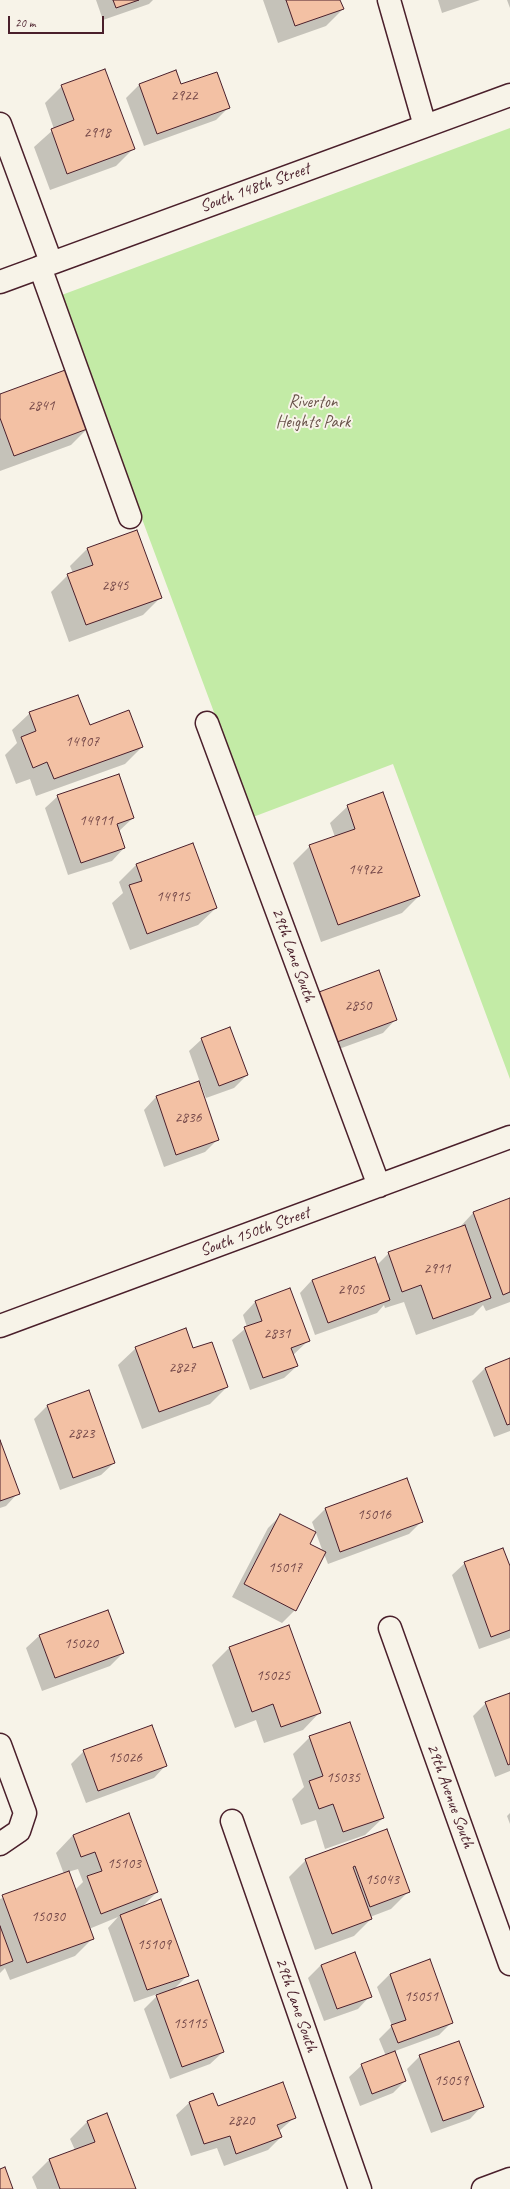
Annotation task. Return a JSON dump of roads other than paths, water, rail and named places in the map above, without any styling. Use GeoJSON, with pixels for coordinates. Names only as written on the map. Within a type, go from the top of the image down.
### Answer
{"type":"FeatureCollection","features":[{"type":"Feature","properties":{"kind":"street"},"geometry":{"type":"LineString","coordinates":[[389,0],[425,126]]}},
{"type":"Feature","properties":{"kind":"street","name":"South 148th Street"},"geometry":{"type":"LineString","coordinates":[[0,282],[510,95]]}},
{"type":"Feature","properties":{"kind":"street"},"geometry":{"type":"LineString","coordinates":[[0,124],[130,517]]}},
{"type":"Feature","properties":{"kind":"street","name":"29th Lane South"},"geometry":{"type":"LineString","coordinates":[[207,723],[379,1186]]}},
{"type":"Feature","properties":{"kind":"street","name":"South 150th Street"},"geometry":{"type":"LineString","coordinates":[[0,1326],[510,1137]]}},
{"type":"Feature","properties":{"kind":"street","name":"29th Avenue South"},"geometry":{"type":"LineString","coordinates":[[390,1628],[510,1964]]}},
{"type":"Feature","properties":{"kind":"street"},"geometry":{"type":"LineString","coordinates":[[0,1745],[25,1813],[19,1830],[0,1844]]}},
{"type":"Feature","properties":{"kind":"street","name":"29th Lane South"},"geometry":{"type":"LineString","coordinates":[[232,1821],[360,2189]]}},
{"type":"Feature","properties":{"kind":"street"},"geometry":{"type":"LineString","coordinates":[[484,2189],[510,2179]]}},
{"type":"Feature","properties":{"kind":"park label","name":"Riverton Heights Park"},"geometry":{"type":"Point","coordinates":[313,413]}}]}
